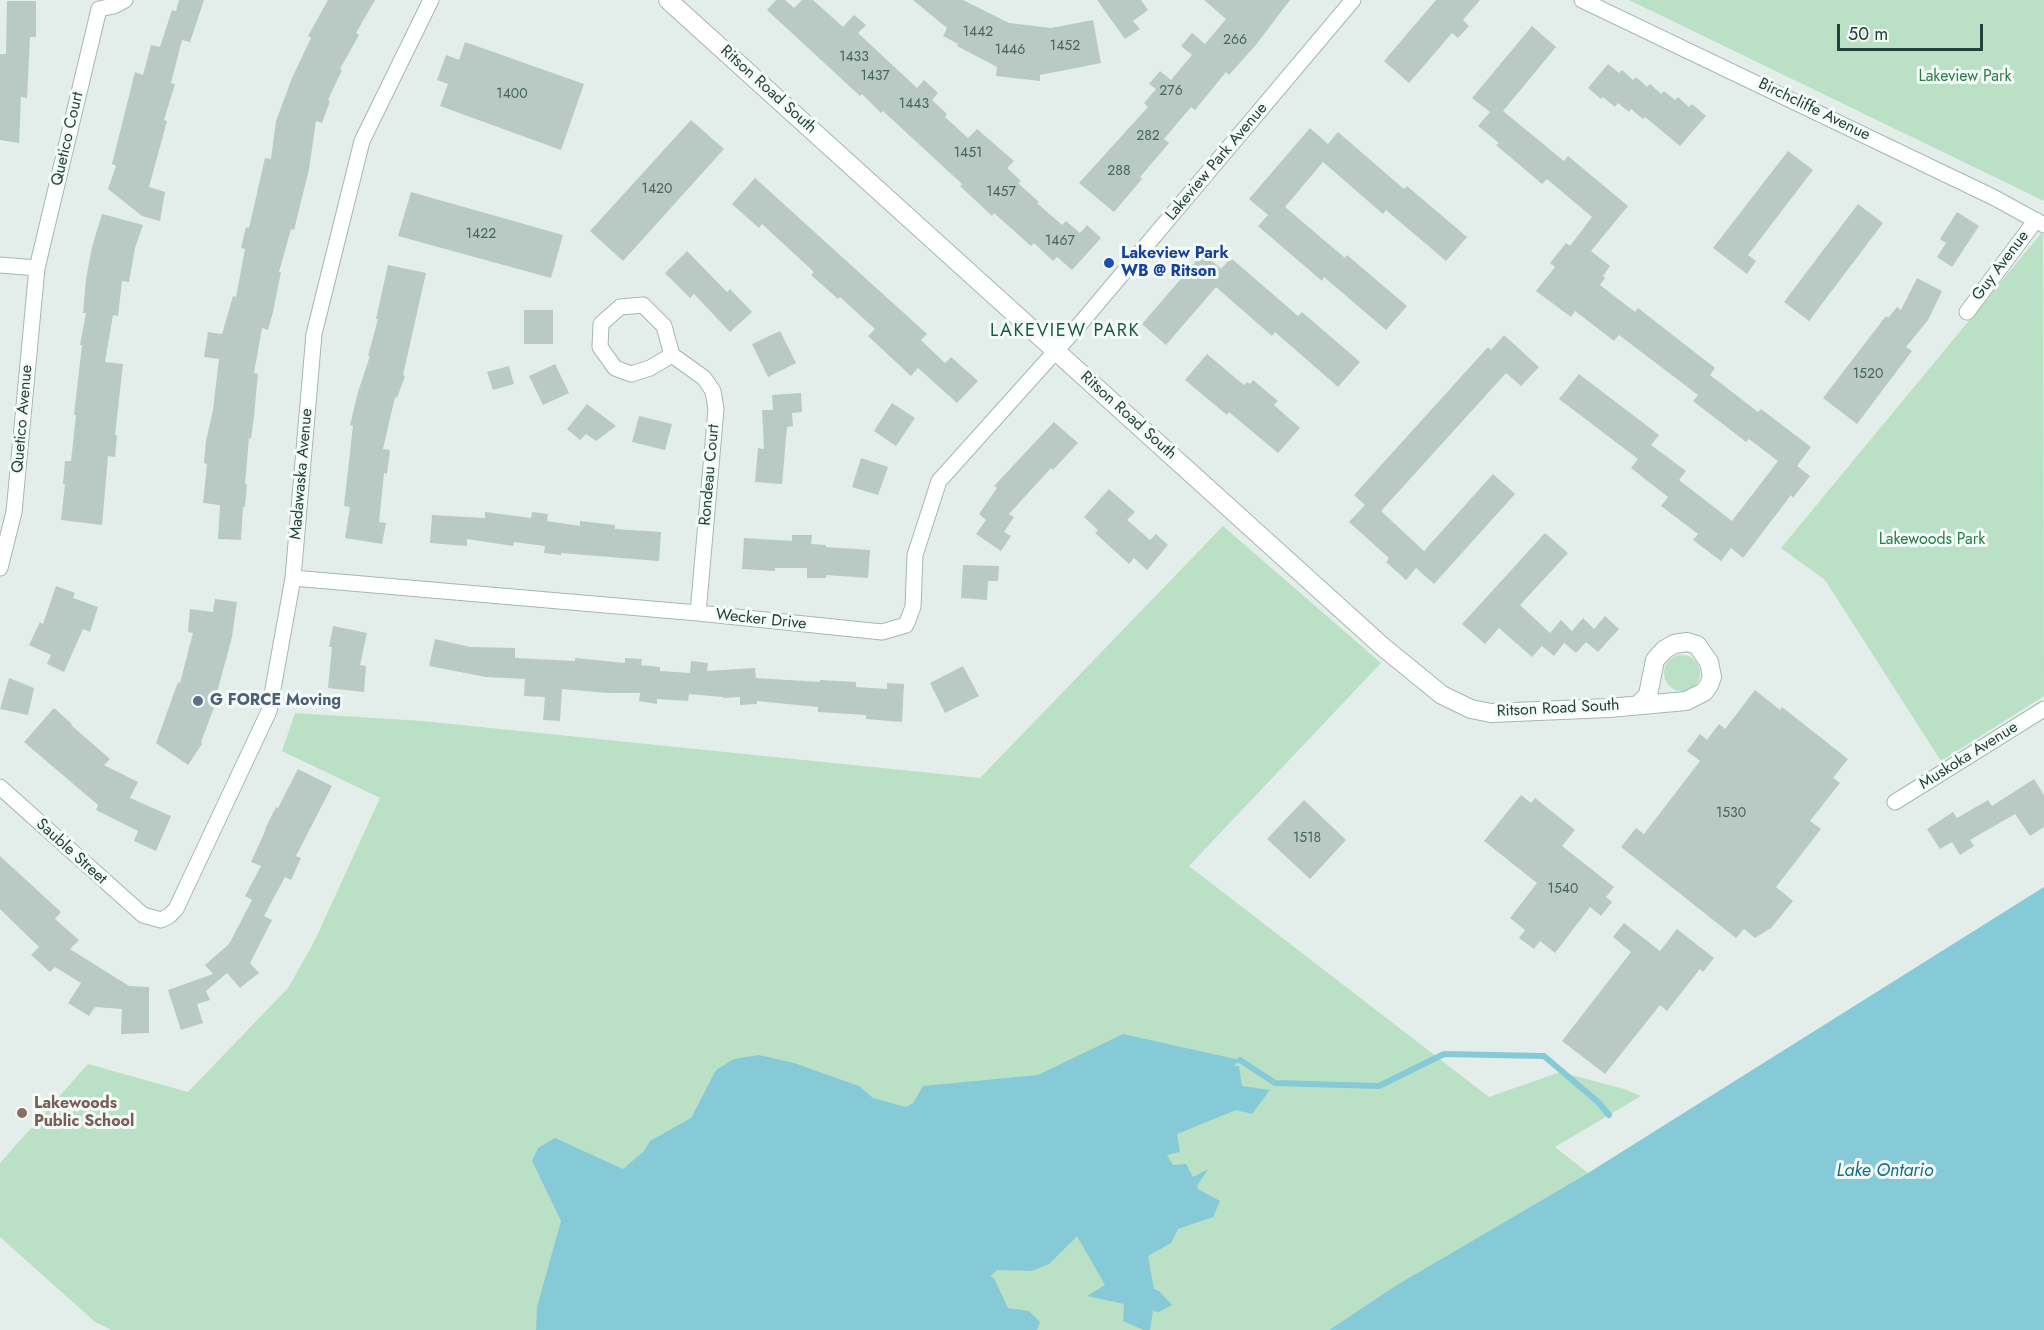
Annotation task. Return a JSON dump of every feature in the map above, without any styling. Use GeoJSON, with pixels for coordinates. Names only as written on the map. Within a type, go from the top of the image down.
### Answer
{"type":"FeatureCollection","features":[{"type":"Feature","properties":{"kind":"street","name":"Quetico Court"},"geometry":{"type":"LineString","coordinates":[[37,268],[94,5],[114,6],[125,0]]}},
{"type":"Feature","properties":{"kind":"street","name":"Madawaska Avenue"},"geometry":{"type":"LineString","coordinates":[[143,915],[160,920],[169,916],[176,909],[269,711],[293,578],[314,334],[362,141],[431,0]]}},
{"type":"Feature","properties":{"kind":"street","name":"Ritson Road South"},"geometry":{"type":"LineString","coordinates":[[668,0],[1383,647],[1442,695],[1471,709],[1491,713],[1638,705]]}},
{"type":"Feature","properties":{"kind":"street","name":"Lakeview Park Avenue"},"geometry":{"type":"LineString","coordinates":[[1056,351],[1353,0]]}},
{"type":"Feature","properties":{"kind":"street","name":"Birchcliffe Avenue"},"geometry":{"type":"LineString","coordinates":[[1582,0],[1993,197],[2040,223]]}},
{"type":"Feature","properties":{"kind":"street","name":"Guy Avenue"},"geometry":{"type":"LineString","coordinates":[[1967,312],[2040,223]]}},
{"type":"Feature","properties":{"kind":"street"},"geometry":{"type":"LineString","coordinates":[[0,265],[37,268]]}},
{"type":"Feature","properties":{"kind":"street","name":"Quetico Avenue"},"geometry":{"type":"LineString","coordinates":[[0,568],[4,544],[14,512],[37,268]]}},
{"type":"Feature","properties":{"kind":"street"},"geometry":{"type":"LineString","coordinates":[[643,305],[664,326],[672,355],[650,368],[631,375],[615,368],[600,347],[601,324],[620,307],[643,305]]}},
{"type":"Feature","properties":{"kind":"street","name":"Wecker Drive"},"geometry":{"type":"LineString","coordinates":[[293,578],[698,613],[882,632],[906,625],[913,607],[915,555],[939,481],[1056,351]]}},
{"type":"Feature","properties":{"kind":"street","name":"Rondeau Court"},"geometry":{"type":"LineString","coordinates":[[672,355],[704,378],[713,391],[716,409],[698,613]]}},
{"type":"Feature","properties":{"kind":"street","name":"Muskoka Avenue"},"geometry":{"type":"LineString","coordinates":[[1895,802],[2044,709]]}},
{"type":"Feature","properties":{"kind":"street","name":"Sauble Street"},"geometry":{"type":"LineString","coordinates":[[0,788],[143,915]]}},
{"type":"Feature","properties":{"kind":"green space","name":"Lakeview Park"},"geometry":{"type":"Polygon","coordinates":[[[1629,0],[2044,0],[2044,201],[1629,0]]]}},
{"type":"Feature","properties":{"kind":"green space","name":"Lakewoods Park"},"geometry":{"type":"Polygon","coordinates":[[[2043,231],[2044,696],[1941,761],[1825,580],[1781,548],[2043,231]]]}},
{"type":"Feature","properties":{"kind":"green space"},"geometry":{"type":"Polygon","coordinates":[[[1223,526],[1381,663],[1189,866],[1489,1097],[1560,1072],[1624,1089],[1641,1096],[1555,1147],[1588,1173],[1395,1286],[1329,1330],[112,1330],[95,1322],[0,1237],[0,1163],[88,1064],[188,1092],[288,988],[314,942],[380,798],[282,751],[295,713],[422,721],[980,778],[1223,526]]]}},
{"type":"Feature","properties":{"kind":"green space"},"geometry":{"type":"Polygon","coordinates":[[[1682,655],[1694,661],[1700,673],[1694,685],[1682,691],[1670,685],[1664,673],[1670,661],[1682,655]]]}},
{"type":"Feature","properties":{"kind":"water","name":"Lake Ontario"},"geometry":{"type":"Polygon","coordinates":[[[2044,887],[2044,1330],[1329,1330],[1395,1286],[1588,1173],[2044,887]]]}},
{"type":"Feature","properties":{"kind":"water"},"geometry":{"type":"Polygon","coordinates":[[[1123,1034],[1240,1060],[1234,1066],[1239,1066],[1242,1086],[1270,1090],[1252,1114],[1236,1110],[1177,1134],[1180,1152],[1167,1155],[1173,1165],[1186,1164],[1193,1177],[1208,1169],[1197,1186],[1198,1189],[1220,1201],[1213,1217],[1178,1229],[1171,1243],[1148,1256],[1154,1289],[1159,1291],[1172,1305],[1159,1312],[1153,1311],[1150,1330],[1144,1330],[1123,1321],[1124,1304],[1087,1296],[1105,1285],[1077,1236],[1049,1264],[1032,1271],[997,1270],[990,1276],[994,1278],[1008,1308],[1029,1311],[1040,1322],[1037,1330],[536,1330],[537,1307],[561,1221],[532,1161],[538,1148],[555,1138],[623,1169],[644,1151],[650,1141],[691,1118],[716,1070],[734,1059],[759,1055],[794,1063],[859,1086],[873,1098],[906,1107],[913,1103],[923,1086],[1038,1075],[1123,1034]]]}},
{"type":"Feature","properties":{"kind":"building"},"geometry":{"type":"Polygon","coordinates":[[[179,0],[204,0],[190,42],[182,40],[171,83],[175,84],[164,120],[167,121],[149,187],[165,192],[160,221],[142,216],[108,189],[116,166],[112,164],[135,72],[143,75],[151,45],[160,47],[172,10],[176,11],[179,0]]]}},
{"type":"Feature","properties":{"kind":"building"},"geometry":{"type":"Polygon","coordinates":[[[328,0],[375,0],[356,33],[359,35],[340,69],[342,70],[328,100],[330,101],[322,123],[316,121],[309,169],[294,230],[291,229],[279,272],[281,272],[273,312],[268,330],[262,328],[254,373],[258,374],[251,439],[249,438],[241,540],[218,539],[220,505],[203,503],[207,464],[204,463],[206,441],[213,410],[219,359],[204,357],[208,332],[222,334],[233,296],[236,297],[245,249],[241,248],[246,227],[249,228],[265,158],[271,159],[276,121],[292,78],[311,38],[308,36],[328,0]]]}},
{"type":"Feature","properties":{"kind":"building"},"geometry":{"type":"Polygon","coordinates":[[[776,0],[785,0],[794,8],[802,0],[813,0],[843,27],[854,15],[866,25],[858,33],[917,88],[924,80],[938,93],[932,100],[947,114],[945,117],[968,138],[977,129],[1014,161],[1007,168],[1021,181],[1018,183],[1039,202],[1037,203],[1062,225],[1066,221],[1080,233],[1087,225],[1101,238],[1072,270],[1057,257],[1053,261],[1034,243],[1031,246],[994,213],[992,216],[960,186],[962,184],[883,111],[881,113],[862,94],[860,96],[767,10],[776,0]]]}},
{"type":"Feature","properties":{"kind":"building"},"geometry":{"type":"Polygon","coordinates":[[[913,0],[963,0],[1009,23],[1051,28],[1093,20],[1101,63],[1040,75],[1040,81],[996,76],[997,67],[943,36],[947,28],[913,0]]]}},
{"type":"Feature","properties":{"kind":"building"},"geometry":{"type":"Polygon","coordinates":[[[1097,0],[1141,0],[1148,10],[1133,21],[1140,29],[1125,39],[1097,0]]]}},
{"type":"Feature","properties":{"kind":"building"},"geometry":{"type":"Polygon","coordinates":[[[1204,0],[1290,0],[1255,46],[1229,75],[1226,72],[1195,110],[1191,107],[1164,139],[1169,143],[1114,212],[1079,183],[1148,107],[1144,103],[1156,89],[1149,84],[1160,71],[1171,80],[1192,55],[1181,46],[1192,33],[1205,44],[1226,19],[1204,0]]]}},
{"type":"Feature","properties":{"kind":"building"},"geometry":{"type":"Polygon","coordinates":[[[1436,0],[1480,0],[1463,20],[1469,26],[1458,38],[1452,33],[1409,83],[1384,61],[1436,0]]]}},
{"type":"Feature","properties":{"kind":"building"},"geometry":{"type":"Polygon","coordinates":[[[7,1],[36,1],[36,37],[30,37],[27,98],[21,97],[19,143],[0,140],[0,54],[6,54],[7,1]]]}},
{"type":"Feature","properties":{"kind":"building"},"geometry":{"type":"Polygon","coordinates":[[[1532,26],[1556,47],[1503,111],[1564,161],[1568,156],[1628,206],[1591,251],[1610,266],[1600,285],[1635,312],[1638,308],[1715,368],[1710,375],[1758,412],[1761,409],[1811,447],[1797,466],[1810,476],[1793,498],[1791,495],[1743,558],[1731,548],[1721,561],[1693,540],[1698,534],[1661,506],[1668,497],[1631,468],[1638,459],[1559,399],[1579,374],[1659,435],[1651,445],[1686,471],[1679,480],[1732,521],[1778,461],[1749,439],[1746,442],[1693,401],[1698,395],[1619,335],[1614,341],[1575,311],[1571,317],[1536,291],[1555,267],[1550,263],[1566,243],[1570,246],[1592,217],[1547,179],[1542,184],[1496,145],[1499,143],[1478,126],[1490,112],[1472,98],[1532,26]]]}},
{"type":"Feature","properties":{"kind":"building"},"geometry":{"type":"Polygon","coordinates":[[[465,42],[584,84],[561,150],[440,106],[448,84],[437,80],[446,55],[459,60],[465,42]]]}},
{"type":"Feature","properties":{"kind":"building"},"geometry":{"type":"Polygon","coordinates":[[[1608,64],[1619,73],[1622,70],[1633,80],[1636,77],[1647,87],[1650,84],[1661,94],[1664,91],[1675,100],[1678,97],[1689,107],[1692,104],[1706,116],[1680,146],[1645,117],[1643,119],[1631,109],[1629,112],[1618,103],[1615,107],[1588,88],[1608,64]]]}},
{"type":"Feature","properties":{"kind":"building"},"geometry":{"type":"Polygon","coordinates":[[[691,120],[724,149],[623,261],[590,231],[691,120]]]}},
{"type":"Feature","properties":{"kind":"building"},"geometry":{"type":"Polygon","coordinates":[[[1310,128],[1328,144],[1338,132],[1404,189],[1407,186],[1467,237],[1446,261],[1386,210],[1383,214],[1323,162],[1285,207],[1407,306],[1386,330],[1324,277],[1322,281],[1258,226],[1268,215],[1249,199],[1310,128]]]}},
{"type":"Feature","properties":{"kind":"building"},"geometry":{"type":"Polygon","coordinates":[[[1788,151],[1813,170],[1748,255],[1756,261],[1747,274],[1713,248],[1788,151]]]}},
{"type":"Feature","properties":{"kind":"building"},"geometry":{"type":"Polygon","coordinates":[[[755,178],[927,334],[921,340],[945,363],[951,357],[978,381],[957,403],[918,368],[911,376],[868,336],[875,329],[840,297],[838,299],[811,275],[814,272],[762,224],[759,228],[732,204],[755,178]]]}},
{"type":"Feature","properties":{"kind":"building"},"geometry":{"type":"Polygon","coordinates":[[[411,192],[563,235],[551,278],[398,236],[411,192]]]}},
{"type":"Feature","properties":{"kind":"building"},"geometry":{"type":"Polygon","coordinates":[[[1858,204],[1883,223],[1809,321],[1784,302],[1858,204]]]}},
{"type":"Feature","properties":{"kind":"building"},"geometry":{"type":"Polygon","coordinates":[[[1957,212],[1979,226],[1952,267],[1937,257],[1946,243],[1940,239],[1957,212]]]}},
{"type":"Feature","properties":{"kind":"building"},"geometry":{"type":"Polygon","coordinates":[[[102,214],[143,225],[135,248],[129,282],[122,281],[118,316],[113,315],[105,362],[123,364],[115,435],[117,435],[115,457],[108,456],[102,525],[61,520],[65,461],[71,461],[76,415],[74,415],[82,345],[80,345],[86,313],[83,313],[86,279],[92,247],[102,214]]]}},
{"type":"Feature","properties":{"kind":"building"},"geometry":{"type":"Polygon","coordinates":[[[687,251],[727,292],[730,289],[752,312],[730,332],[694,294],[690,298],[665,273],[687,251]]]}},
{"type":"Feature","properties":{"kind":"building"},"geometry":{"type":"Polygon","coordinates":[[[1203,253],[1221,269],[1231,258],[1298,316],[1302,312],[1360,362],[1338,387],[1275,332],[1272,336],[1216,287],[1166,345],[1142,324],[1203,253]]]}},
{"type":"Feature","properties":{"kind":"building"},"geometry":{"type":"Polygon","coordinates":[[[388,265],[426,273],[403,375],[405,376],[397,398],[395,397],[383,449],[390,450],[387,474],[384,473],[379,522],[386,523],[382,544],[345,538],[350,507],[344,506],[353,426],[350,425],[370,356],[368,356],[378,319],[376,319],[388,265]]]}},
{"type":"Feature","properties":{"kind":"building"},"geometry":{"type":"Polygon","coordinates":[[[1917,278],[1942,291],[1928,320],[1906,347],[1912,351],[1857,424],[1823,398],[1886,316],[1888,318],[1897,307],[1901,310],[1917,278]]]}},
{"type":"Feature","properties":{"kind":"building"},"geometry":{"type":"Polygon","coordinates":[[[524,310],[553,310],[553,344],[524,344],[524,310]]]}},
{"type":"Feature","properties":{"kind":"building"},"geometry":{"type":"Polygon","coordinates":[[[780,331],[796,363],[768,377],[752,344],[780,331]]]}},
{"type":"Feature","properties":{"kind":"building"},"geometry":{"type":"Polygon","coordinates":[[[1504,335],[1539,367],[1521,386],[1506,373],[1381,511],[1424,551],[1493,474],[1515,494],[1434,584],[1416,568],[1406,580],[1386,562],[1389,558],[1349,522],[1365,505],[1354,495],[1488,347],[1491,350],[1504,335]]]}},
{"type":"Feature","properties":{"kind":"building"},"geometry":{"type":"Polygon","coordinates":[[[1207,354],[1244,385],[1247,382],[1250,384],[1253,380],[1278,401],[1274,405],[1300,428],[1278,453],[1229,412],[1227,415],[1185,380],[1207,354]]]}},
{"type":"Feature","properties":{"kind":"building"},"geometry":{"type":"Polygon","coordinates":[[[555,364],[569,393],[543,405],[529,376],[555,364]]]}},
{"type":"Feature","properties":{"kind":"building"},"geometry":{"type":"Polygon","coordinates":[[[509,366],[514,384],[493,390],[487,372],[509,366]]]}},
{"type":"Feature","properties":{"kind":"building"},"geometry":{"type":"Polygon","coordinates":[[[801,393],[802,412],[792,413],[793,426],[787,427],[782,484],[755,482],[758,448],[764,449],[762,410],[773,410],[772,395],[801,393]]]}},
{"type":"Feature","properties":{"kind":"building"},"geometry":{"type":"Polygon","coordinates":[[[892,403],[915,418],[896,446],[874,431],[892,403]]]}},
{"type":"Feature","properties":{"kind":"building"},"geometry":{"type":"Polygon","coordinates":[[[587,404],[616,426],[596,441],[586,434],[580,440],[567,429],[587,404]]]}},
{"type":"Feature","properties":{"kind":"building"},"geometry":{"type":"Polygon","coordinates":[[[639,416],[672,424],[665,450],[632,442],[639,416]]]}},
{"type":"Feature","properties":{"kind":"building"},"geometry":{"type":"Polygon","coordinates":[[[1054,422],[1078,443],[1053,470],[1051,468],[1009,514],[1014,517],[1004,532],[1011,536],[1001,551],[976,534],[986,520],[979,514],[997,488],[994,486],[1054,422]]]}},
{"type":"Feature","properties":{"kind":"building"},"geometry":{"type":"Polygon","coordinates":[[[861,458],[888,467],[878,495],[852,487],[861,458]]]}},
{"type":"Feature","properties":{"kind":"building"},"geometry":{"type":"Polygon","coordinates":[[[1109,489],[1135,512],[1127,520],[1150,540],[1156,534],[1168,545],[1147,570],[1134,558],[1129,564],[1095,533],[1098,530],[1084,517],[1109,489]]]}},
{"type":"Feature","properties":{"kind":"building"},"geometry":{"type":"Polygon","coordinates":[[[485,512],[531,518],[532,512],[548,514],[547,521],[580,526],[580,521],[615,525],[615,529],[661,532],[659,561],[544,553],[545,546],[514,542],[513,546],[467,539],[467,546],[430,543],[432,515],[485,518],[485,512]]]}},
{"type":"Feature","properties":{"kind":"building"},"geometry":{"type":"Polygon","coordinates":[[[1545,533],[1568,553],[1520,605],[1550,633],[1561,620],[1572,631],[1583,618],[1594,629],[1605,616],[1619,629],[1598,652],[1586,642],[1576,653],[1564,643],[1554,656],[1542,646],[1532,657],[1499,628],[1485,644],[1462,624],[1545,533]]]}},
{"type":"Feature","properties":{"kind":"building"},"geometry":{"type":"Polygon","coordinates":[[[792,535],[812,535],[811,544],[826,545],[826,547],[870,550],[868,578],[826,575],[826,578],[807,578],[807,568],[775,568],[775,571],[742,569],[744,538],[792,541],[792,535]]]}},
{"type":"Feature","properties":{"kind":"building"},"geometry":{"type":"Polygon","coordinates":[[[963,565],[999,566],[998,581],[988,581],[987,600],[961,598],[963,565]]]}},
{"type":"Feature","properties":{"kind":"building"},"geometry":{"type":"Polygon","coordinates":[[[56,586],[75,593],[73,598],[98,607],[90,632],[83,629],[64,672],[47,664],[51,655],[29,645],[40,622],[43,624],[56,586]]]}},
{"type":"Feature","properties":{"kind":"building"},"geometry":{"type":"Polygon","coordinates":[[[215,599],[237,602],[232,637],[216,696],[218,697],[202,744],[188,765],[156,743],[178,682],[180,683],[193,633],[188,632],[190,609],[213,612],[215,599]]]}},
{"type":"Feature","properties":{"kind":"building"},"geometry":{"type":"Polygon","coordinates":[[[333,626],[367,633],[360,665],[366,666],[364,692],[328,688],[332,647],[329,647],[333,626]]]}},
{"type":"Feature","properties":{"kind":"building"},"geometry":{"type":"Polygon","coordinates":[[[435,639],[470,647],[515,648],[515,658],[575,661],[575,658],[625,663],[625,658],[642,659],[641,665],[660,667],[660,671],[690,673],[691,661],[708,663],[707,671],[755,668],[756,678],[856,682],[856,687],[887,689],[887,683],[904,684],[902,722],[866,719],[866,715],[818,712],[818,707],[757,701],[757,704],[740,705],[740,697],[723,698],[689,694],[688,701],[657,699],[657,704],[639,701],[640,693],[562,689],[560,721],[543,720],[545,697],[524,696],[525,679],[486,677],[429,666],[435,639]]]}},
{"type":"Feature","properties":{"kind":"building"},"geometry":{"type":"Polygon","coordinates":[[[963,666],[979,696],[945,713],[930,683],[963,666]]]}},
{"type":"Feature","properties":{"kind":"building"},"geometry":{"type":"Polygon","coordinates":[[[9,678],[34,688],[28,715],[0,709],[9,678]]]}},
{"type":"Feature","properties":{"kind":"building"},"geometry":{"type":"Polygon","coordinates":[[[1755,690],[1780,710],[1782,707],[1848,759],[1833,778],[1840,783],[1810,821],[1821,829],[1776,887],[1793,901],[1771,928],[1755,938],[1744,929],[1736,938],[1621,847],[1636,828],[1644,834],[1700,761],[1687,751],[1700,734],[1707,740],[1719,724],[1725,729],[1755,690]]]}},
{"type":"Feature","properties":{"kind":"building"},"geometry":{"type":"Polygon","coordinates":[[[54,708],[110,759],[104,765],[138,782],[130,798],[171,816],[156,851],[134,841],[138,831],[96,810],[98,805],[24,742],[54,708]]]}},
{"type":"Feature","properties":{"kind":"building"},"geometry":{"type":"Polygon","coordinates":[[[298,769],[332,786],[296,856],[301,858],[291,880],[285,877],[264,916],[272,920],[250,963],[259,973],[240,988],[227,973],[206,991],[210,1000],[197,1004],[203,1023],[181,1030],[168,990],[213,974],[205,965],[229,944],[252,900],[245,896],[261,866],[251,862],[276,807],[278,808],[298,769]]]}},
{"type":"Feature","properties":{"kind":"building"},"geometry":{"type":"Polygon","coordinates":[[[2034,779],[2044,795],[2044,827],[2030,836],[2015,814],[1970,840],[1974,846],[1960,855],[1952,842],[1940,849],[1927,829],[1953,812],[1957,818],[1988,800],[1992,806],[2034,779]]]}},
{"type":"Feature","properties":{"kind":"building"},"geometry":{"type":"Polygon","coordinates":[[[1521,795],[1531,803],[1535,798],[1575,830],[1562,846],[1614,887],[1606,897],[1612,902],[1601,916],[1590,907],[1555,953],[1540,941],[1534,949],[1519,938],[1525,930],[1510,918],[1537,883],[1484,841],[1521,795]]]}},
{"type":"Feature","properties":{"kind":"building"},"geometry":{"type":"Polygon","coordinates":[[[1304,800],[1346,840],[1310,879],[1267,839],[1304,800]]]}},
{"type":"Feature","properties":{"kind":"building"},"geometry":{"type":"Polygon","coordinates":[[[0,856],[61,912],[55,919],[79,940],[70,949],[129,986],[149,987],[149,1033],[121,1034],[122,1009],[95,1007],[89,1016],[68,1003],[81,983],[55,967],[50,972],[31,955],[39,947],[0,909],[0,856]]]}},
{"type":"Feature","properties":{"kind":"building"},"geometry":{"type":"Polygon","coordinates":[[[1624,923],[1660,951],[1677,929],[1714,958],[1703,972],[1700,969],[1667,1011],[1660,1005],[1605,1074],[1562,1041],[1631,952],[1613,937],[1624,923]]]}},
{"type":"Feature","properties":{"kind":"waterway"},"geometry":{"type":"LineString","coordinates":[[1240,1060],[1275,1083],[1379,1086],[1444,1054],[1544,1056],[1598,1102],[1609,1115]]}},
{"type":"Feature","properties":{"kind":"place","name":"Lakeview Park WB @ Ritson"},"geometry":{"type":"Point","coordinates":[1109,263]}},
{"type":"Feature","properties":{"kind":"place","name":"G FORCE Moving"},"geometry":{"type":"Point","coordinates":[198,701]}},
{"type":"Feature","properties":{"kind":"place","name":"Lakewoods Public School"},"geometry":{"type":"Point","coordinates":[22,1113]}},
{"type":"Feature","properties":{"kind":"district","name":"LAKEVIEW PARK"},"geometry":{"type":"Point","coordinates":[1065,332]}}]}
